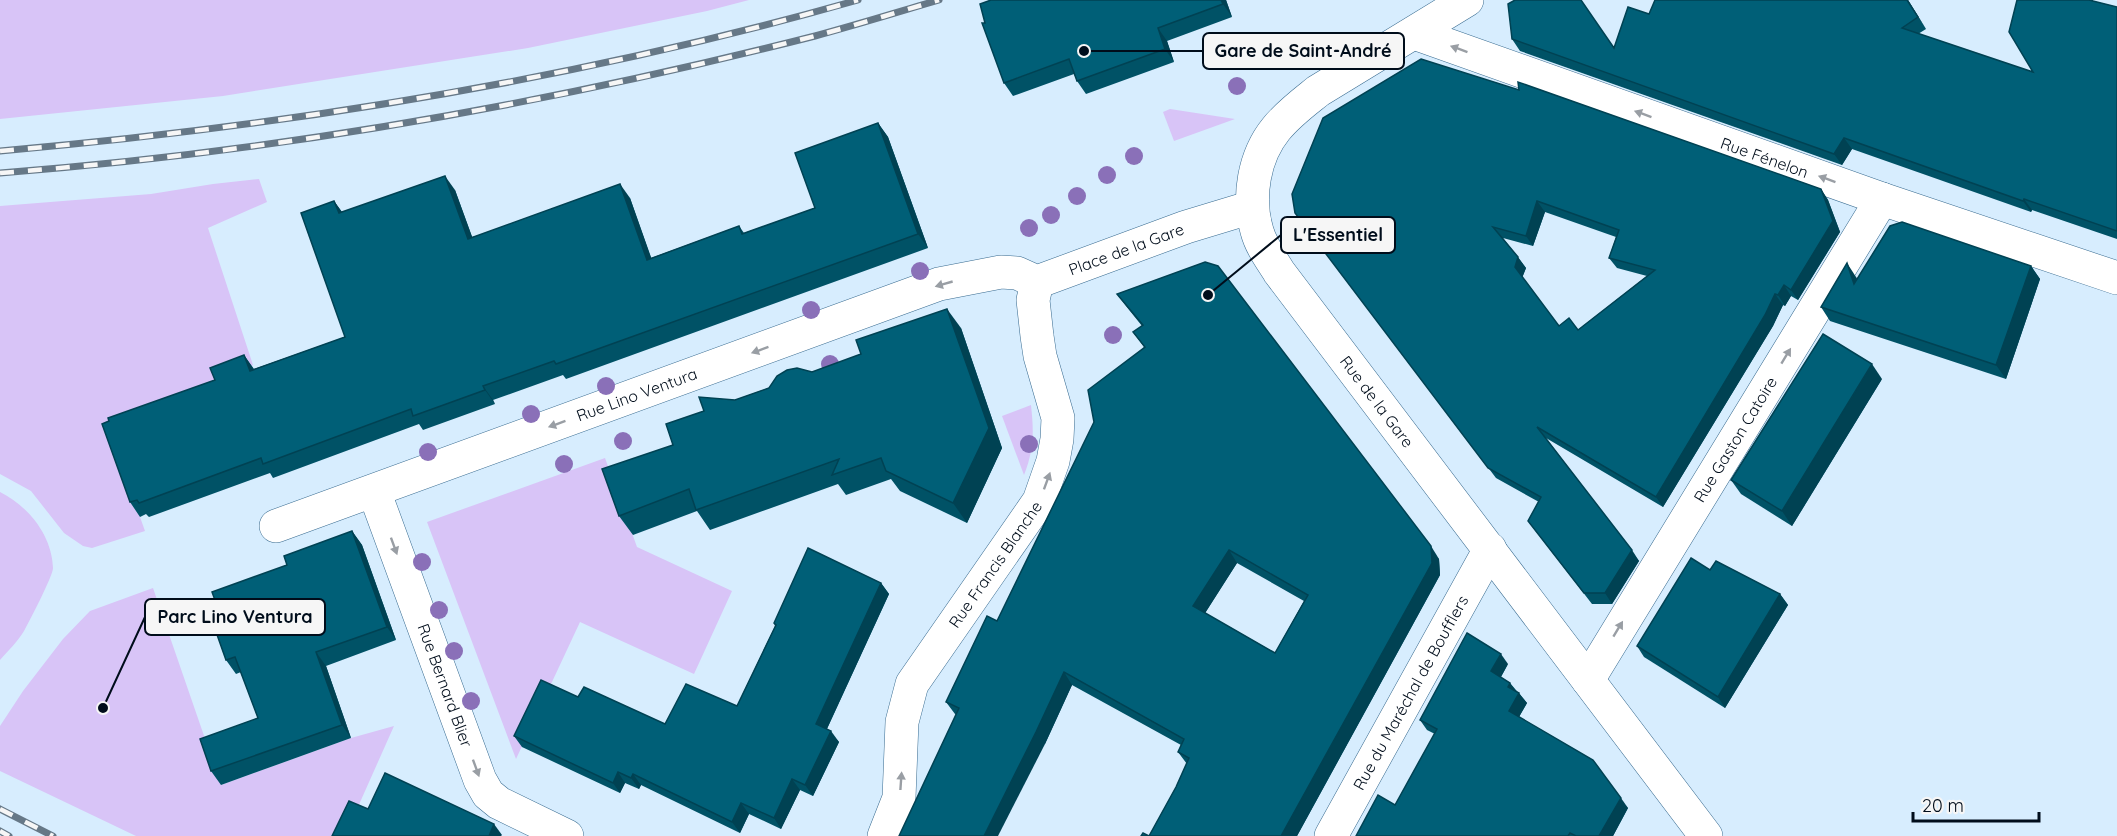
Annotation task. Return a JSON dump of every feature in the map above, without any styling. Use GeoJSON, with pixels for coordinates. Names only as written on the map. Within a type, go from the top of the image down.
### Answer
{"type":"FeatureCollection","features":[{"type":"Feature","properties":{"kind":"street","name":"Rue de la Gare"},"geometry":{"type":"LineString","coordinates":[[1467,0],[1318,91],[1296,108],[1275,130],[1258,163],[1252,187],[1252,207],[1257,232],[1279,272],[1706,836]]}},
{"type":"Feature","properties":{"kind":"street","name":"Rue Fénelon"},"geometry":{"type":"LineString","coordinates":[[1414,33],[1882,199],[2117,278]]}},
{"type":"Feature","properties":{"kind":"street","name":"Rue Gaston Catoire"},"geometry":{"type":"LineString","coordinates":[[1588,680],[1882,199]]}},
{"type":"Feature","properties":{"kind":"street","name":"Place de la Gare"},"geometry":{"type":"LineString","coordinates":[[1036,282],[1186,227],[1252,207]]}},
{"type":"Feature","properties":{"kind":"street","name":"Rue Lino Ventura"},"geometry":{"type":"LineString","coordinates":[[276,526],[939,284],[1001,272],[1017,273],[1036,282]]}},
{"type":"Feature","properties":{"kind":"street","name":"Rue Francis Blanche"},"geometry":{"type":"LineString","coordinates":[[884,836],[899,798],[902,722],[912,684],[1039,501],[1053,461],[1058,439],[1058,418],[1036,336],[1034,300],[1036,282]]}},
{"type":"Feature","properties":{"kind":"street","name":"Rue Bernard Blier"},"geometry":{"type":"LineString","coordinates":[[374,491],[480,780],[488,794],[498,803],[567,836]]}},
{"type":"Feature","properties":{"kind":"street","name":"Rue du Maréchal de Boufflers"},"geometry":{"type":"LineString","coordinates":[[1331,836],[1490,549]]}},
{"type":"Feature","properties":{"kind":"shaded area"},"geometry":{"type":"Polygon","coordinates":[[[0,0],[749,0],[707,11],[528,48],[223,96],[0,119],[0,0]]]}},
{"type":"Feature","properties":{"kind":"shaded area"},"geometry":{"type":"Polygon","coordinates":[[[1170,109],[1235,119],[1174,141],[1163,112],[1170,109]]]}},
{"type":"Feature","properties":{"kind":"shaded area"},"geometry":{"type":"Polygon","coordinates":[[[259,179],[267,202],[208,228],[253,365],[110,433],[145,531],[92,548],[83,546],[64,533],[31,491],[0,474],[0,206],[151,194],[259,179]]]}},
{"type":"Feature","properties":{"kind":"shaded area"},"geometry":{"type":"Polygon","coordinates":[[[1031,405],[1032,441],[1024,475],[1002,416],[1031,405]]]}},
{"type":"Feature","properties":{"kind":"shaded area"},"geometry":{"type":"Polygon","coordinates":[[[605,458],[637,547],[732,591],[694,674],[580,622],[516,759],[427,522],[605,458]]]}},
{"type":"Feature","properties":{"kind":"shaded area"},"geometry":{"type":"Polygon","coordinates":[[[0,492],[20,505],[37,523],[48,544],[53,568],[24,631],[0,660],[0,492]]]}},
{"type":"Feature","properties":{"kind":"shaded area"},"geometry":{"type":"Polygon","coordinates":[[[153,588],[221,785],[351,738],[394,726],[345,836],[136,836],[0,771],[0,726],[23,691],[63,639],[90,611],[153,588]]]}},
{"type":"Feature","properties":{"kind":"building"},"geometry":{"type":"Polygon","coordinates":[[[991,0],[1221,0],[1223,4],[1158,28],[1165,49],[1077,81],[1069,59],[1004,83],[982,23],[985,23],[980,4],[991,0]]]}},
{"type":"Feature","properties":{"kind":"building"},"geometry":{"type":"Polygon","coordinates":[[[1515,0],[1581,0],[1614,48],[1628,7],[1649,14],[1655,0],[1907,0],[1918,17],[1902,28],[2033,72],[2009,32],[2017,0],[2089,0],[2117,7],[2117,231],[2024,199],[2023,201],[1844,138],[1834,154],[1512,39],[1508,4],[1515,0]]]}},
{"type":"Feature","properties":{"kind":"building"},"geometry":{"type":"Polygon","coordinates":[[[1421,59],[1519,90],[1518,82],[1821,189],[1833,221],[1791,290],[1784,285],[1778,295],[1775,294],[1765,315],[1656,497],[1537,427],[1632,550],[1605,593],[1584,593],[1528,521],[1541,497],[1488,468],[1295,213],[1292,194],[1323,118],[1421,59]],[[1537,201],[1526,236],[1493,227],[1518,257],[1515,267],[1559,326],[1569,318],[1578,330],[1655,270],[1609,258],[1619,230],[1537,201]]]}},
{"type":"Feature","properties":{"kind":"building"},"geometry":{"type":"Polygon","coordinates":[[[878,123],[918,234],[556,364],[554,361],[483,386],[485,390],[413,416],[411,409],[263,464],[261,458],[139,503],[137,500],[130,502],[102,424],[109,421],[108,418],[215,380],[210,368],[244,355],[250,371],[345,337],[301,213],[334,201],[339,213],[445,176],[468,239],[620,184],[647,260],[739,226],[742,234],[815,208],[795,153],[878,123]]]}},
{"type":"Feature","properties":{"kind":"building"},"geometry":{"type":"Polygon","coordinates":[[[1902,222],[2031,266],[1996,365],[1821,307],[1847,263],[1854,284],[1890,226],[1902,222]]]}},
{"type":"Feature","properties":{"kind":"building"},"geometry":{"type":"Polygon","coordinates":[[[1205,262],[1218,266],[1431,546],[1432,563],[1281,836],[1149,836],[1189,758],[1178,752],[1184,739],[1064,672],[984,836],[899,836],[959,708],[946,702],[987,616],[997,621],[1094,422],[1088,390],[1145,347],[1133,332],[1143,325],[1117,294],[1205,262]],[[1229,550],[1193,606],[1275,653],[1308,595],[1229,550]]]}},
{"type":"Feature","properties":{"kind":"building"},"geometry":{"type":"Polygon","coordinates":[[[947,309],[989,428],[953,503],[886,471],[881,458],[832,475],[839,459],[696,510],[689,489],[619,516],[602,469],[673,445],[666,424],[704,411],[699,397],[735,400],[769,388],[777,376],[787,370],[797,368],[812,372],[861,354],[856,340],[947,309]]]}},
{"type":"Feature","properties":{"kind":"building"},"geometry":{"type":"Polygon","coordinates":[[[1823,334],[1872,364],[1782,511],[1731,480],[1823,334]]]}},
{"type":"Feature","properties":{"kind":"building"},"geometry":{"type":"Polygon","coordinates":[[[352,531],[387,627],[316,652],[342,725],[211,771],[200,739],[258,718],[235,657],[226,660],[210,615],[219,611],[212,592],[287,565],[284,556],[352,531]]]}},
{"type":"Feature","properties":{"kind":"building"},"geometry":{"type":"Polygon","coordinates":[[[808,548],[881,583],[816,724],[831,731],[805,785],[792,779],[774,818],[741,803],[732,822],[633,774],[631,778],[618,772],[613,783],[514,736],[541,680],[578,697],[584,687],[665,724],[686,684],[737,706],[776,625],[774,623],[808,548]]]}},
{"type":"Feature","properties":{"kind":"building"},"geometry":{"type":"Polygon","coordinates":[[[1691,558],[1710,570],[1716,561],[1780,594],[1718,697],[1637,646],[1691,558]]]}},
{"type":"Feature","properties":{"kind":"building"},"geometry":{"type":"Polygon","coordinates":[[[1467,633],[1501,654],[1491,671],[1510,683],[1508,687],[1519,693],[1509,711],[1593,760],[1621,798],[1599,836],[1576,836],[1570,833],[1568,836],[1356,836],[1378,795],[1395,805],[1437,729],[1420,720],[1467,633]]]}},
{"type":"Feature","properties":{"kind":"building"},"geometry":{"type":"Polygon","coordinates":[[[385,773],[494,824],[489,836],[332,836],[349,801],[368,809],[385,773]]]}},
{"type":"Feature","properties":{"kind":"railway"},"geometry":{"type":"LineString","coordinates":[[0,151],[216,128],[433,96],[647,53],[858,0]]}},
{"type":"Feature","properties":{"kind":"railway"},"geometry":{"type":"LineString","coordinates":[[0,173],[206,152],[308,138],[512,104],[715,61],[815,36],[939,0]]}},
{"type":"Feature","properties":{"kind":"railway"},"geometry":{"type":"LineString","coordinates":[[0,809],[53,836]]}},
{"type":"Feature","properties":{"kind":"railway"},"geometry":{"type":"LineString","coordinates":[[0,831],[9,836]]}},
{"type":"Feature","properties":{"kind":"place","name":"Gare de Saint-André"},"geometry":{"type":"Point","coordinates":[1084,51]}},
{"type":"Feature","properties":{"kind":"place","name":"L'Essentiel"},"geometry":{"type":"Point","coordinates":[1208,295]}},
{"type":"Feature","properties":{"kind":"place","name":"Parc Lino Ventura"},"geometry":{"type":"Point","coordinates":[103,708]}}]}
